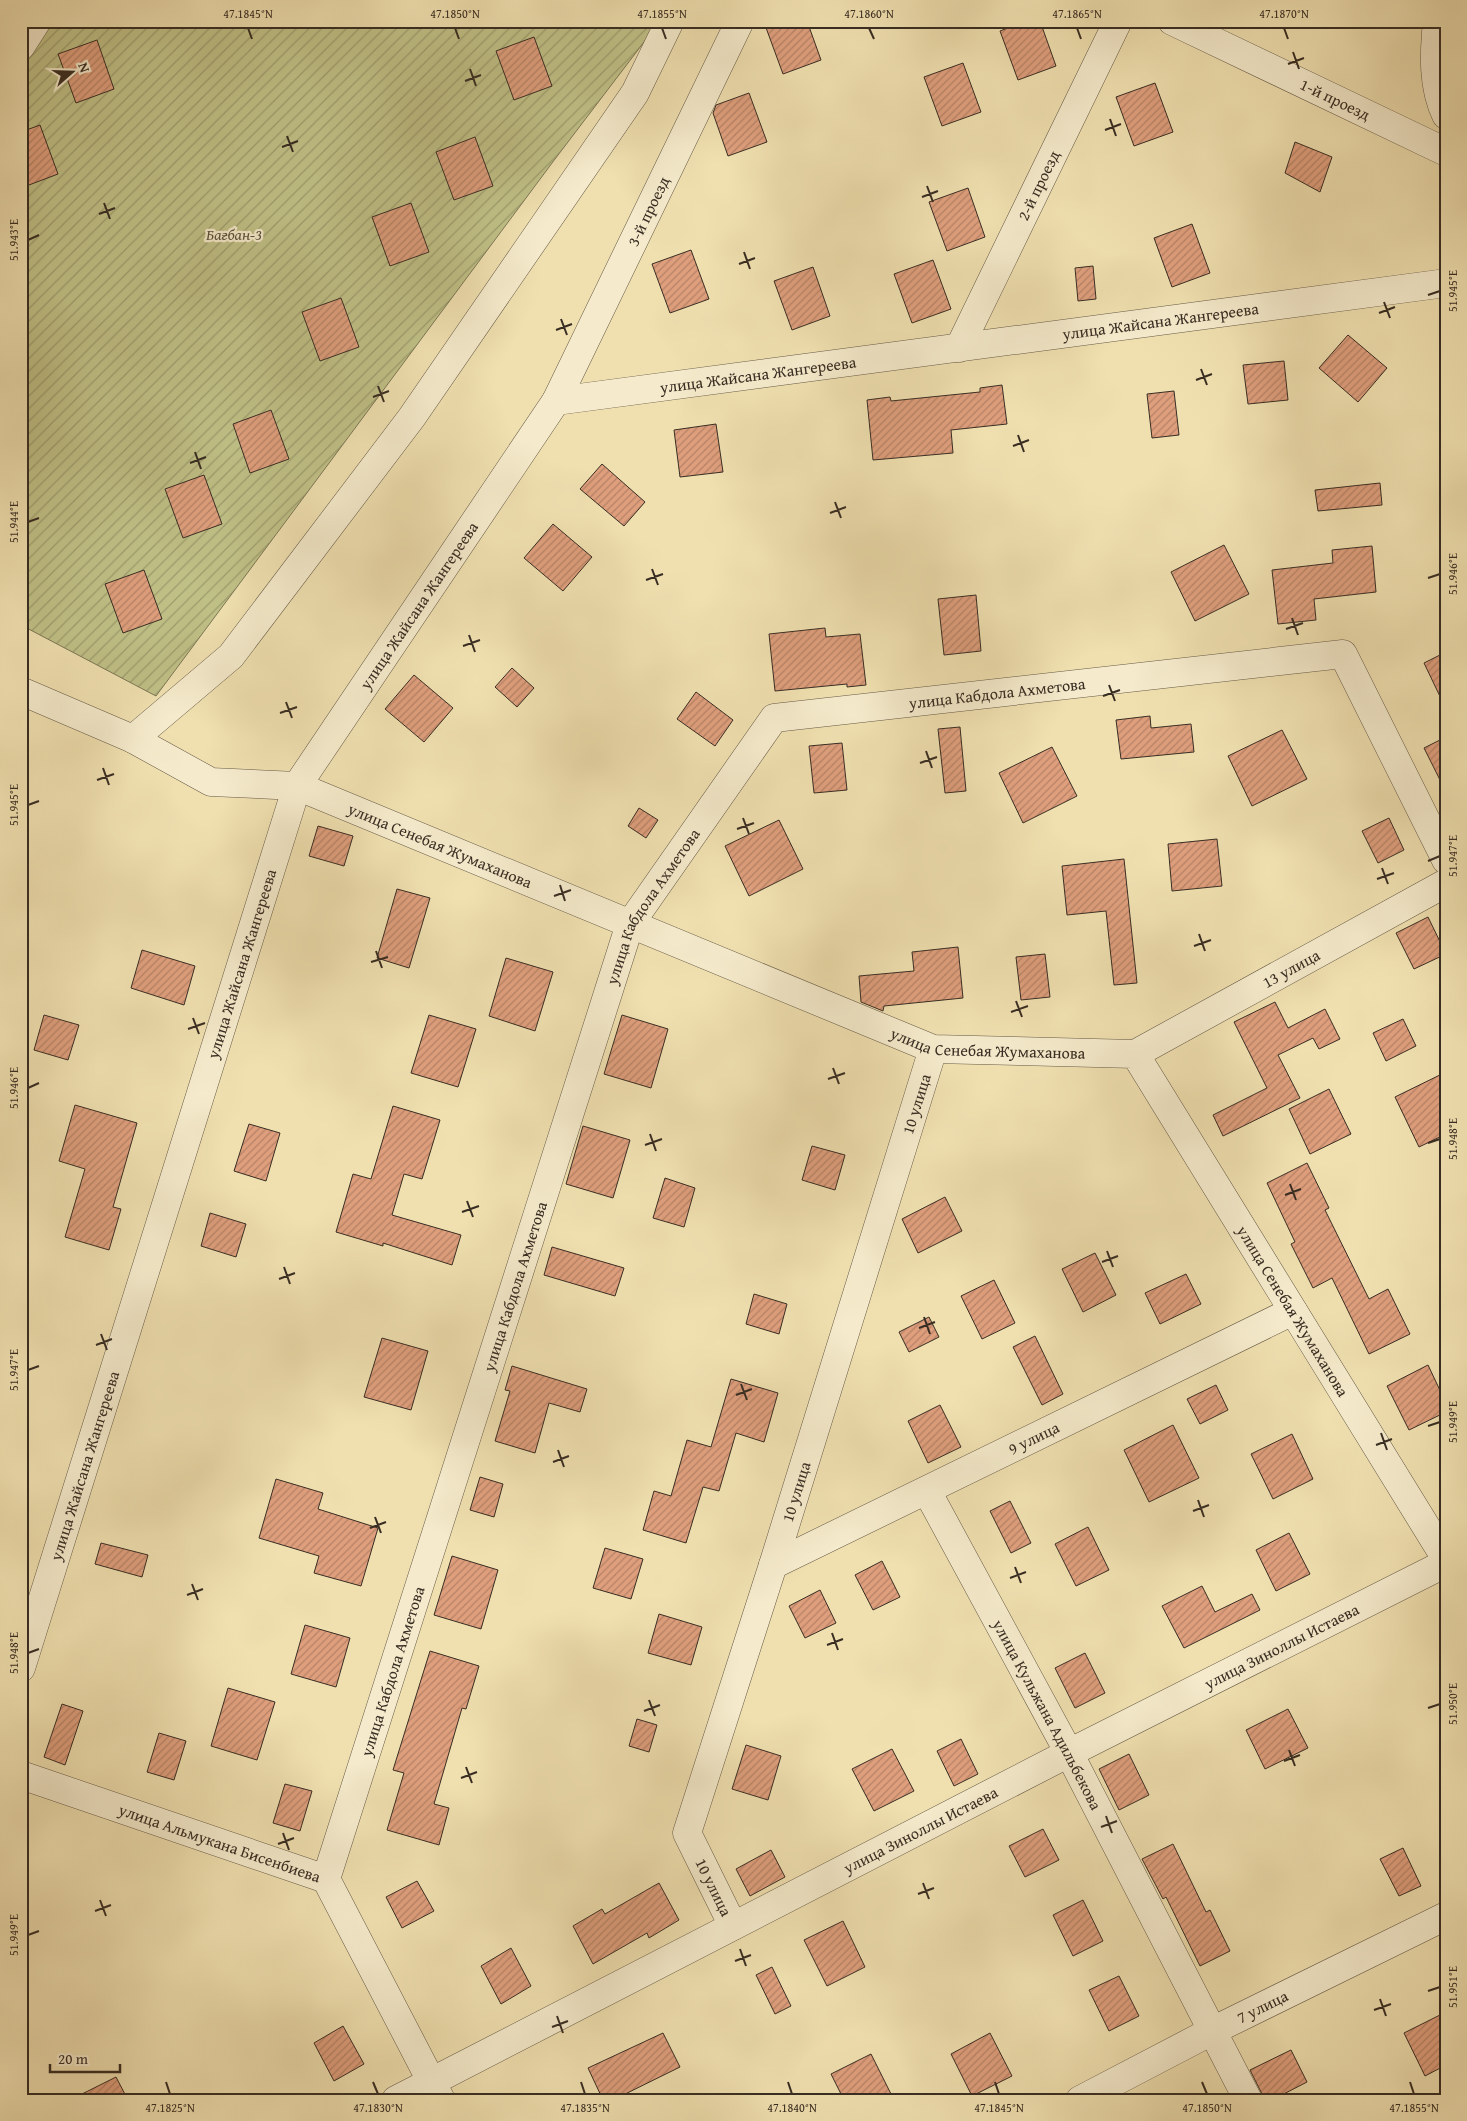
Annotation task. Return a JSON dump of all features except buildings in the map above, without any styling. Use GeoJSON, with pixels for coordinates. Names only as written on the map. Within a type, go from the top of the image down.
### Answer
{"type":"FeatureCollection","features":[{"type":"Feature","properties":{"kind":"street"},"geometry":{"type":"LineString","coordinates":[[21,46],[37,21]]}},
{"type":"Feature","properties":{"kind":"street"},"geometry":{"type":"LineString","coordinates":[[133,739],[231,656],[412,416],[635,93],[670,21]]}},
{"type":"Feature","properties":{"kind":"street","name":"3-й проезд"},"geometry":{"type":"LineString","coordinates":[[556,401],[740,21]]}},
{"type":"Feature","properties":{"kind":"street","name":"2-й проезд"},"geometry":{"type":"LineString","coordinates":[[959,348],[1118,21]]}},
{"type":"Feature","properties":{"kind":"street","name":"1-й проезд"},"geometry":{"type":"LineString","coordinates":[[1172,21],[1446,152]]}},
{"type":"Feature","properties":{"kind":"street"},"geometry":{"type":"LineString","coordinates":[[1437,21],[1433,58],[1442,107],[1446,115]]}},
{"type":"Feature","properties":{"kind":"street","name":"улица Жайсана Жангереева"},"geometry":{"type":"LineString","coordinates":[[21,1668],[296,786],[556,401],[1446,283]]}},
{"type":"Feature","properties":{"kind":"street","name":"улица Кабдола Ахметова"},"geometry":{"type":"LineString","coordinates":[[326,1879],[630,924],[774,718],[1343,654],[1446,860]]}},
{"type":"Feature","properties":{"kind":"street","name":"улица Сенебая Жумаханова"},"geometry":{"type":"LineString","coordinates":[[21,691],[133,739],[212,782],[296,786],[933,1049],[1135,1054],[1446,1559]]}},
{"type":"Feature","properties":{"kind":"street","name":"13 улица"},"geometry":{"type":"LineString","coordinates":[[1135,1054],[1446,883]]}},
{"type":"Feature","properties":{"kind":"street","name":"10 улица"},"geometry":{"type":"LineString","coordinates":[[733,1926],[687,1833],[774,1565],[933,1049]]}},
{"type":"Feature","properties":{"kind":"street","name":"9 улица"},"geometry":{"type":"LineString","coordinates":[[774,1565],[1294,1311]]}},
{"type":"Feature","properties":{"kind":"street","name":"улица Кульжана Адильбекова"},"geometry":{"type":"LineString","coordinates":[[927,1491],[1069,1753],[1248,2100]]}},
{"type":"Feature","properties":{"kind":"street","name":"улица Зиноллы Истаева"},"geometry":{"type":"LineString","coordinates":[[396,2100],[436,2090],[733,1926],[1069,1753],[1446,1563]]}},
{"type":"Feature","properties":{"kind":"street","name":"улица Альмукана Бисенбиева"},"geometry":{"type":"LineString","coordinates":[[21,1776],[326,1879],[436,2090]]}},
{"type":"Feature","properties":{"kind":"street","name":"7 улица"},"geometry":{"type":"LineString","coordinates":[[1080,2100],[1212,2030],[1446,1916]]}},
{"type":"Feature","properties":{"kind":"green space","name":"Бағбан-3"},"geometry":{"type":"Polygon","coordinates":[[[40,21],[660,21],[555,159],[156,696],[21,625],[21,58],[40,21]]]}}]}
